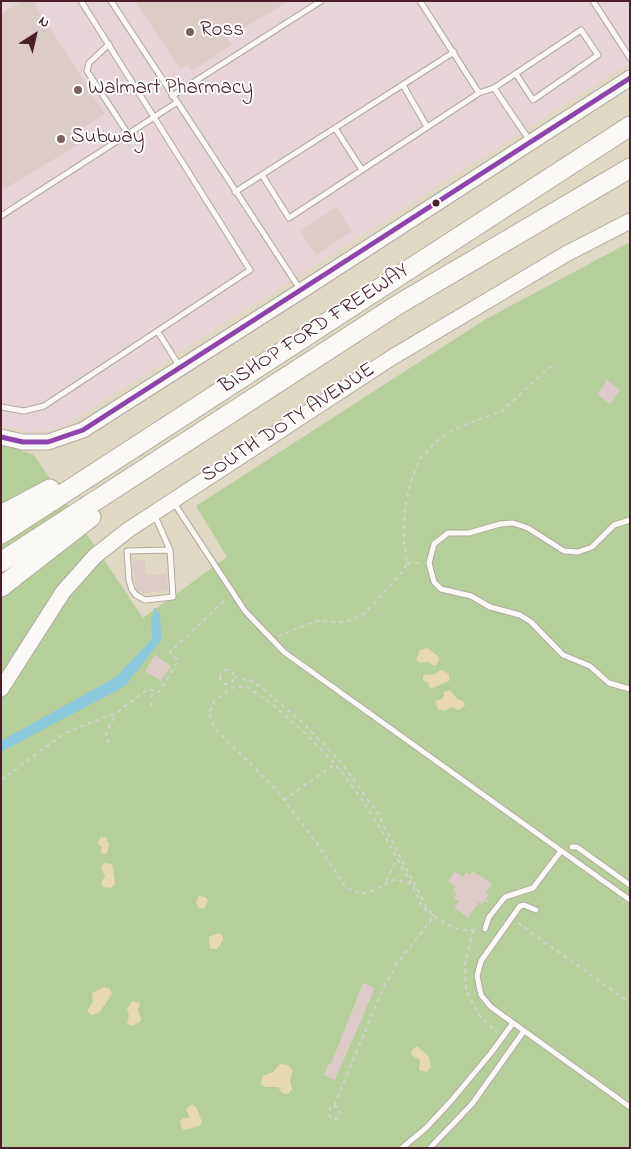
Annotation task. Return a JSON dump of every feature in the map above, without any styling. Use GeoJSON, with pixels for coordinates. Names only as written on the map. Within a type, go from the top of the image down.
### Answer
{"type":"FeatureCollection","features":[{"type":"Feature","properties":{"kind":"highway","name":"BISHOP FORD FREEWAY"},"geometry":{"type":"LineString","coordinates":[[1,534],[630,126]]}},
{"type":"Feature","properties":{"kind":"highway","name":"BISHOP FORD FREEWAY"},"geometry":{"type":"LineString","coordinates":[[1,562],[399,304],[630,168]]}},
{"type":"Feature","properties":{"kind":"highway"},"geometry":{"type":"LineString","coordinates":[[1,587],[44,551],[106,507],[168,452]]}},
{"type":"Feature","properties":{"kind":"highway"},"geometry":{"type":"LineString","coordinates":[[1,515],[59,485],[93,473]]}},
{"type":"Feature","properties":{"kind":"street"},"geometry":{"type":"LineString","coordinates":[[1,437],[33,442],[59,440],[83,430],[630,78]]}},
{"type":"Feature","properties":{"kind":"street","name":"SOUTH DOTY AVENUE"},"geometry":{"type":"LineString","coordinates":[[1,689],[50,612],[80,572],[95,556],[172,500],[391,358],[566,254],[630,221]]}},
{"type":"Feature","properties":{"kind":"lane"},"geometry":{"type":"LineString","coordinates":[[1,406],[24,411],[44,406],[248,274],[250,268],[81,1]]}},
{"type":"Feature","properties":{"kind":"lane"},"geometry":{"type":"LineString","coordinates":[[111,1],[176,103],[301,291]]}},
{"type":"Feature","properties":{"kind":"lane"},"geometry":{"type":"LineString","coordinates":[[172,96],[321,1]]}},
{"type":"Feature","properties":{"kind":"lane"},"geometry":{"type":"LineString","coordinates":[[420,1],[479,93]]}},
{"type":"Feature","properties":{"kind":"lane"},"geometry":{"type":"LineString","coordinates":[[593,1],[630,58]]}},
{"type":"Feature","properties":{"kind":"lane"},"geometry":{"type":"LineString","coordinates":[[262,175],[289,218],[427,126],[479,93],[494,88],[581,30],[598,55],[533,100],[516,74]]}},
{"type":"Feature","properties":{"kind":"lane"},"geometry":{"type":"LineString","coordinates":[[108,44],[89,63],[87,71],[128,134]]}},
{"type":"Feature","properties":{"kind":"lane"},"geometry":{"type":"LineString","coordinates":[[235,192],[454,52]]}},
{"type":"Feature","properties":{"kind":"lane"},"geometry":{"type":"LineString","coordinates":[[403,85],[427,126]]}},
{"type":"Feature","properties":{"kind":"lane"},"geometry":{"type":"LineString","coordinates":[[494,88],[530,142]]}},
{"type":"Feature","properties":{"kind":"lane"},"geometry":{"type":"LineString","coordinates":[[1,216],[176,103]]}},
{"type":"Feature","properties":{"kind":"lane"},"geometry":{"type":"LineString","coordinates":[[335,128],[362,170]]}},
{"type":"Feature","properties":{"kind":"lane"},"geometry":{"type":"LineString","coordinates":[[158,332],[180,367]]}},
{"type":"Feature","properties":{"kind":"lane"},"geometry":{"type":"LineString","coordinates":[[172,500],[233,593],[255,624],[269,639],[302,667],[630,900]]}},
{"type":"Feature","properties":{"kind":"lane"},"geometry":{"type":"LineString","coordinates":[[154,513],[170,550],[173,597],[145,600],[136,595],[132,590],[129,580],[128,551],[170,550]]}},
{"type":"Feature","properties":{"kind":"lane"},"geometry":{"type":"LineString","coordinates":[[630,520],[614,525],[592,547],[578,552],[564,551],[528,528],[513,523],[500,524],[469,534],[448,533],[434,544],[429,563],[434,582],[441,589],[471,596],[490,607],[520,615],[531,622],[563,655],[590,666],[609,683],[630,689]]}},
{"type":"Feature","properties":{"kind":"lane"},"geometry":{"type":"LineString","coordinates":[[572,847],[577,847],[630,885]]}},
{"type":"Feature","properties":{"kind":"lane"},"geometry":{"type":"LineString","coordinates":[[485,929],[496,908],[505,898],[533,888],[561,851]]}},
{"type":"Feature","properties":{"kind":"lane"},"geometry":{"type":"LineString","coordinates":[[536,910],[524,905],[517,909],[481,961],[476,976],[478,988],[485,1000],[513,1023],[630,1107]]}},
{"type":"Feature","properties":{"kind":"lane"},"geometry":{"type":"LineString","coordinates":[[402,1148],[426,1128],[452,1101],[491,1054],[513,1023]]}},
{"type":"Feature","properties":{"kind":"lane"},"geometry":{"type":"LineString","coordinates":[[430,1148],[472,1104],[524,1031]]}},
{"type":"Feature","properties":{"kind":"path"},"geometry":{"type":"LineString","coordinates":[[269,639],[316,621],[346,622],[358,617],[403,571],[407,563],[404,541],[405,507],[412,478],[420,459],[437,441],[454,429],[502,410],[551,366]]}},
{"type":"Feature","properties":{"kind":"path"},"geometry":{"type":"LineString","coordinates":[[407,563],[429,563]]}},
{"type":"Feature","properties":{"kind":"path"},"geometry":{"type":"LineString","coordinates":[[1,780],[65,732],[116,713],[148,689],[159,692],[178,661],[170,652],[233,593]]}},
{"type":"Feature","properties":{"kind":"path"},"geometry":{"type":"LineString","coordinates":[[234,677],[233,682],[226,685],[221,682],[220,676],[223,671],[229,670],[234,677],[252,681],[263,688],[303,723],[340,761],[377,812],[427,908],[434,916]]}},
{"type":"Feature","properties":{"kind":"path"},"geometry":{"type":"LineString","coordinates":[[412,886],[399,880],[384,883],[365,894],[346,888],[316,842],[258,768],[211,724],[210,710],[219,696],[238,686],[246,686],[289,719],[335,764],[370,811],[412,886],[422,907],[444,924],[461,930],[485,929]]}},
{"type":"Feature","properties":{"kind":"path"},"geometry":{"type":"LineString","coordinates":[[151,706],[153,690]]}},
{"type":"Feature","properties":{"kind":"path"},"geometry":{"type":"LineString","coordinates":[[109,743],[106,737],[107,728],[116,713]]}},
{"type":"Feature","properties":{"kind":"path"},"geometry":{"type":"LineString","coordinates":[[284,800],[335,764]]}},
{"type":"Feature","properties":{"kind":"path"},"geometry":{"type":"LineString","coordinates":[[384,883],[397,859]]}},
{"type":"Feature","properties":{"kind":"path"},"geometry":{"type":"LineString","coordinates":[[485,900],[496,908]]}},
{"type":"Feature","properties":{"kind":"path"},"geometry":{"type":"LineString","coordinates":[[334,1106],[338,1107],[340,1112],[338,1118],[333,1120],[328,1112],[334,1106],[371,1014],[388,978],[405,951],[434,916]]}},
{"type":"Feature","properties":{"kind":"path"},"geometry":{"type":"LineString","coordinates":[[511,918],[630,1003]]}},
{"type":"Feature","properties":{"kind":"shaded area"},"geometry":{"type":"Polygon","coordinates":[[[1,1],[630,1],[630,62],[63,427],[31,433],[1,425],[1,1]]]}},
{"type":"Feature","properties":{"kind":"green space"},"geometry":{"type":"Polygon","coordinates":[[[630,242],[630,1148],[1,1148],[1,443],[34,455],[143,618],[227,557],[196,506],[486,319],[630,242]]]}},
{"type":"Feature","properties":{"kind":"sand"},"geometry":{"type":"Polygon","coordinates":[[[427,648],[439,657],[439,661],[435,666],[427,662],[420,663],[416,660],[420,650],[427,648]]]}},
{"type":"Feature","properties":{"kind":"sand"},"geometry":{"type":"Polygon","coordinates":[[[441,670],[449,674],[449,681],[430,689],[428,683],[423,680],[423,676],[426,674],[433,675],[441,670]]]}},
{"type":"Feature","properties":{"kind":"sand"},"geometry":{"type":"Polygon","coordinates":[[[450,690],[457,699],[463,701],[465,706],[458,710],[452,707],[444,711],[438,709],[435,701],[443,699],[444,692],[450,690]]]}},
{"type":"Feature","properties":{"kind":"sand"},"geometry":{"type":"Polygon","coordinates":[[[101,837],[106,838],[109,844],[108,851],[105,854],[101,853],[102,847],[97,843],[101,837]]]}},
{"type":"Feature","properties":{"kind":"sand"},"geometry":{"type":"Polygon","coordinates":[[[104,863],[111,864],[113,868],[115,884],[111,888],[104,887],[101,884],[105,876],[101,867],[104,863]]]}},
{"type":"Feature","properties":{"kind":"sand"},"geometry":{"type":"Polygon","coordinates":[[[199,896],[205,897],[208,900],[204,909],[199,908],[196,902],[199,896]]]}},
{"type":"Feature","properties":{"kind":"sand"},"geometry":{"type":"Polygon","coordinates":[[[218,933],[223,936],[223,940],[217,949],[210,949],[209,937],[218,933]]]}},
{"type":"Feature","properties":{"kind":"sand"},"geometry":{"type":"Polygon","coordinates":[[[104,987],[110,989],[112,994],[99,1013],[91,1015],[87,1011],[93,1002],[92,993],[104,987]]]}},
{"type":"Feature","properties":{"kind":"sand"},"geometry":{"type":"Polygon","coordinates":[[[132,1001],[140,1003],[138,1010],[141,1019],[140,1022],[131,1026],[127,1023],[129,1016],[127,1009],[132,1001]]]}},
{"type":"Feature","properties":{"kind":"sand"},"geometry":{"type":"Polygon","coordinates":[[[417,1046],[429,1057],[431,1067],[427,1072],[419,1070],[420,1060],[411,1055],[412,1050],[417,1046]]]}},
{"type":"Feature","properties":{"kind":"sand"},"geometry":{"type":"Polygon","coordinates":[[[280,1064],[288,1065],[293,1071],[290,1080],[292,1089],[288,1094],[282,1093],[278,1087],[265,1087],[261,1083],[263,1076],[273,1072],[280,1064]]]}},
{"type":"Feature","properties":{"kind":"sand"},"geometry":{"type":"Polygon","coordinates":[[[192,1104],[196,1107],[202,1122],[199,1126],[184,1130],[181,1127],[180,1121],[183,1118],[190,1118],[186,1109],[192,1104]]]}},
{"type":"Feature","properties":{"kind":"water"},"geometry":{"type":"Polygon","coordinates":[[[160,611],[161,640],[125,686],[1,752],[1,741],[116,677],[152,639],[151,618],[160,611]]]}},
{"type":"Feature","properties":{"kind":"building"},"geometry":{"type":"Polygon","coordinates":[[[22,1],[33,1],[105,114],[84,127],[91,137],[1,191],[1,14],[22,1]]]}},
{"type":"Feature","properties":{"kind":"building"},"geometry":{"type":"Polygon","coordinates":[[[135,1],[289,1],[227,38],[232,45],[192,71],[187,64],[180,69],[135,1]]]}},
{"type":"Feature","properties":{"kind":"building"},"geometry":{"type":"Polygon","coordinates":[[[336,207],[352,231],[316,255],[300,231],[336,207]]]}},
{"type":"Feature","properties":{"kind":"building"},"geometry":{"type":"Polygon","coordinates":[[[607,380],[620,390],[610,404],[597,394],[607,380]]]}},
{"type":"Feature","properties":{"kind":"building"},"geometry":{"type":"Polygon","coordinates":[[[145,560],[146,575],[167,574],[168,591],[141,593],[136,588],[132,561],[145,560]]]}},
{"type":"Feature","properties":{"kind":"building"},"geometry":{"type":"Polygon","coordinates":[[[155,655],[171,666],[161,681],[145,671],[155,655]]]}},
{"type":"Feature","properties":{"kind":"building"},"geometry":{"type":"Polygon","coordinates":[[[455,871],[463,877],[466,872],[470,875],[473,871],[492,884],[486,893],[489,895],[482,904],[479,902],[468,918],[454,907],[459,901],[454,898],[457,894],[453,891],[456,886],[448,881],[455,871]]]}},
{"type":"Feature","properties":{"kind":"building"},"geometry":{"type":"Polygon","coordinates":[[[363,983],[375,988],[335,1080],[324,1075],[329,1063],[331,1064],[363,983]]]}},
{"type":"Feature","properties":{"kind":"waterway"},"geometry":{"type":"LineString","coordinates":[[155,609],[155,617]]}},
{"type":"Feature","properties":{"kind":"transit line"},"geometry":{"type":"LineString","coordinates":[[1,437],[23,442],[48,442],[83,430],[630,78]]}},
{"type":"Feature","properties":{"kind":"place","name":"Ross"},"geometry":{"type":"Point","coordinates":[190,32]}},
{"type":"Feature","properties":{"kind":"place","name":"Walmart Pharmacy"},"geometry":{"type":"Point","coordinates":[78,90]}},
{"type":"Feature","properties":{"kind":"place","name":"Subway"},"geometry":{"type":"Point","coordinates":[61,139]}}]}
